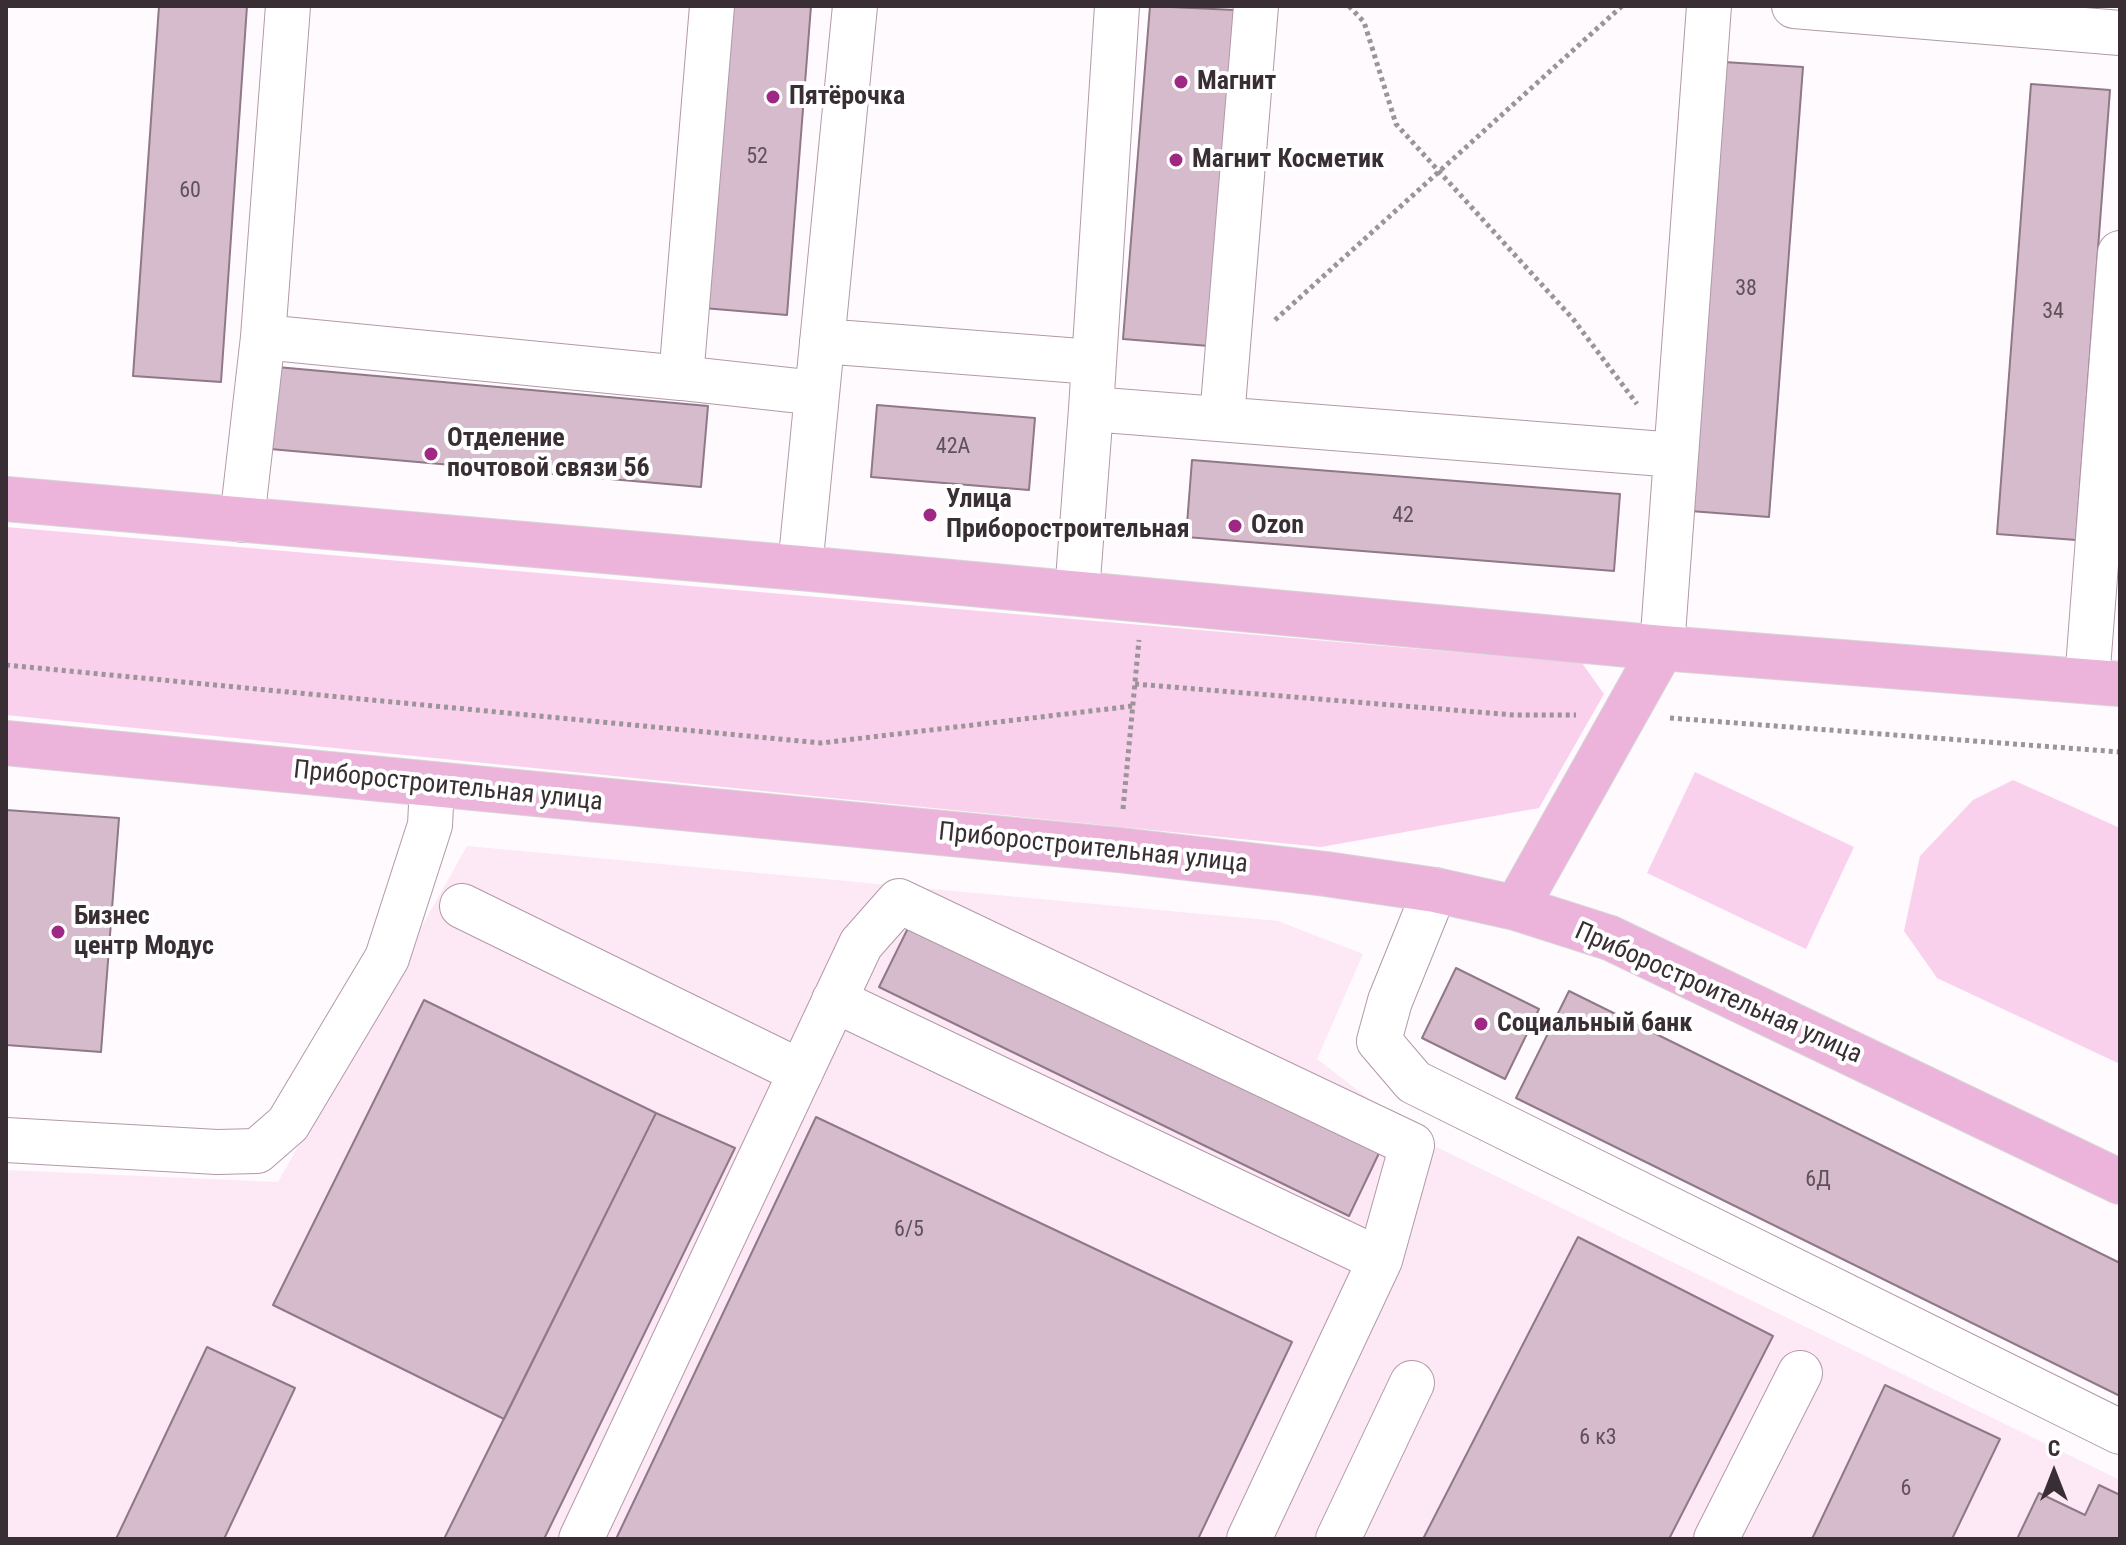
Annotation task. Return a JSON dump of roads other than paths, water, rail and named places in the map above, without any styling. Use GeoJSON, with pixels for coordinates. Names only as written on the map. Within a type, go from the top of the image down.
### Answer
{"type":"FeatureCollection","features":[{"type":"Feature","properties":{"kind":"main road"},"geometry":{"type":"LineString","coordinates":[[6,499],[800,568],[1662,648],[2104,683]]}},
{"type":"Feature","properties":{"kind":"main road"},"geometry":{"type":"LineString","coordinates":[[1516,908],[1662,648]]}},
{"type":"Feature","properties":{"kind":"main road","name":"Приборостроительная улица"},"geometry":{"type":"LineString","coordinates":[[6,743],[1119,850],[1435,890],[1516,908],[1610,938],[2120,1182]]}},
{"type":"Feature","properties":{"kind":"lane"},"geometry":{"type":"LineString","coordinates":[[242,520],[263,337],[288,6]]}},
{"type":"Feature","properties":{"kind":"lane"},"geometry":{"type":"LineString","coordinates":[[681,378],[712,6]]}},
{"type":"Feature","properties":{"kind":"lane"},"geometry":{"type":"LineString","coordinates":[[800,568],[855,6]]}},
{"type":"Feature","properties":{"kind":"lane"},"geometry":{"type":"LineString","coordinates":[[1077,593],[1117,6]]}},
{"type":"Feature","properties":{"kind":"lane"},"geometry":{"type":"LineString","coordinates":[[1222,418],[1256,6]]}},
{"type":"Feature","properties":{"kind":"lane"},"geometry":{"type":"LineString","coordinates":[[1662,648],[1709,6]]}},
{"type":"Feature","properties":{"kind":"lane"},"geometry":{"type":"LineString","coordinates":[[1794,6],[2120,33]]}},
{"type":"Feature","properties":{"kind":"lane"},"geometry":{"type":"LineString","coordinates":[[2104,683],[2120,253]]}},
{"type":"Feature","properties":{"kind":"lane"},"geometry":{"type":"LineString","coordinates":[[263,337],[817,393]]}},
{"type":"Feature","properties":{"kind":"lane"},"geometry":{"type":"LineString","coordinates":[[822,341],[1093,362]]}},
{"type":"Feature","properties":{"kind":"lane"},"geometry":{"type":"LineString","coordinates":[[1091,409],[1676,455]]}},
{"type":"Feature","properties":{"kind":"lane"},"geometry":{"type":"LineString","coordinates":[[6,1140],[217,1152],[257,1151],[288,1124],[387,958],[430,825],[432,786]]}},
{"type":"Feature","properties":{"kind":"lane"},"geometry":{"type":"LineString","coordinates":[[1435,890],[1390,1001],[1379,1041],[1414,1082],[2120,1432]]}},
{"type":"Feature","properties":{"kind":"lane"},"geometry":{"type":"LineString","coordinates":[[581,1539],[861,944],[899,901],[1412,1145],[1380,1260],[1249,1539]]}},
{"type":"Feature","properties":{"kind":"lane"},"geometry":{"type":"LineString","coordinates":[[462,906],[801,1072]]}},
{"type":"Feature","properties":{"kind":"lane"},"geometry":{"type":"LineString","coordinates":[[834,1000],[1380,1260]]}},
{"type":"Feature","properties":{"kind":"lane"},"geometry":{"type":"LineString","coordinates":[[1716,1539],[1800,1373]]}},
{"type":"Feature","properties":{"kind":"lane"},"geometry":{"type":"LineString","coordinates":[[1338,1539],[1412,1383]]}},
{"type":"Feature","properties":{"kind":"place","name":"Магнит"},"geometry":{"type":"Point","coordinates":[1181,82]}},
{"type":"Feature","properties":{"kind":"place","name":"Пятёрочка"},"geometry":{"type":"Point","coordinates":[773,97]}},
{"type":"Feature","properties":{"kind":"place","name":"Магнит Косметик"},"geometry":{"type":"Point","coordinates":[1176,160]}},
{"type":"Feature","properties":{"kind":"place","name":"Отделение почтовой связи 56"},"geometry":{"type":"Point","coordinates":[431,454]}},
{"type":"Feature","properties":{"kind":"place","name":"Улица Приборостроительная"},"geometry":{"type":"Point","coordinates":[930,515]}},
{"type":"Feature","properties":{"kind":"place","name":"Ozon"},"geometry":{"type":"Point","coordinates":[1235,526]}},
{"type":"Feature","properties":{"kind":"place","name":"Бизнес центр Модус"},"geometry":{"type":"Point","coordinates":[58,932]}},
{"type":"Feature","properties":{"kind":"place","name":"Социальный банк"},"geometry":{"type":"Point","coordinates":[1481,1024]}}]}
